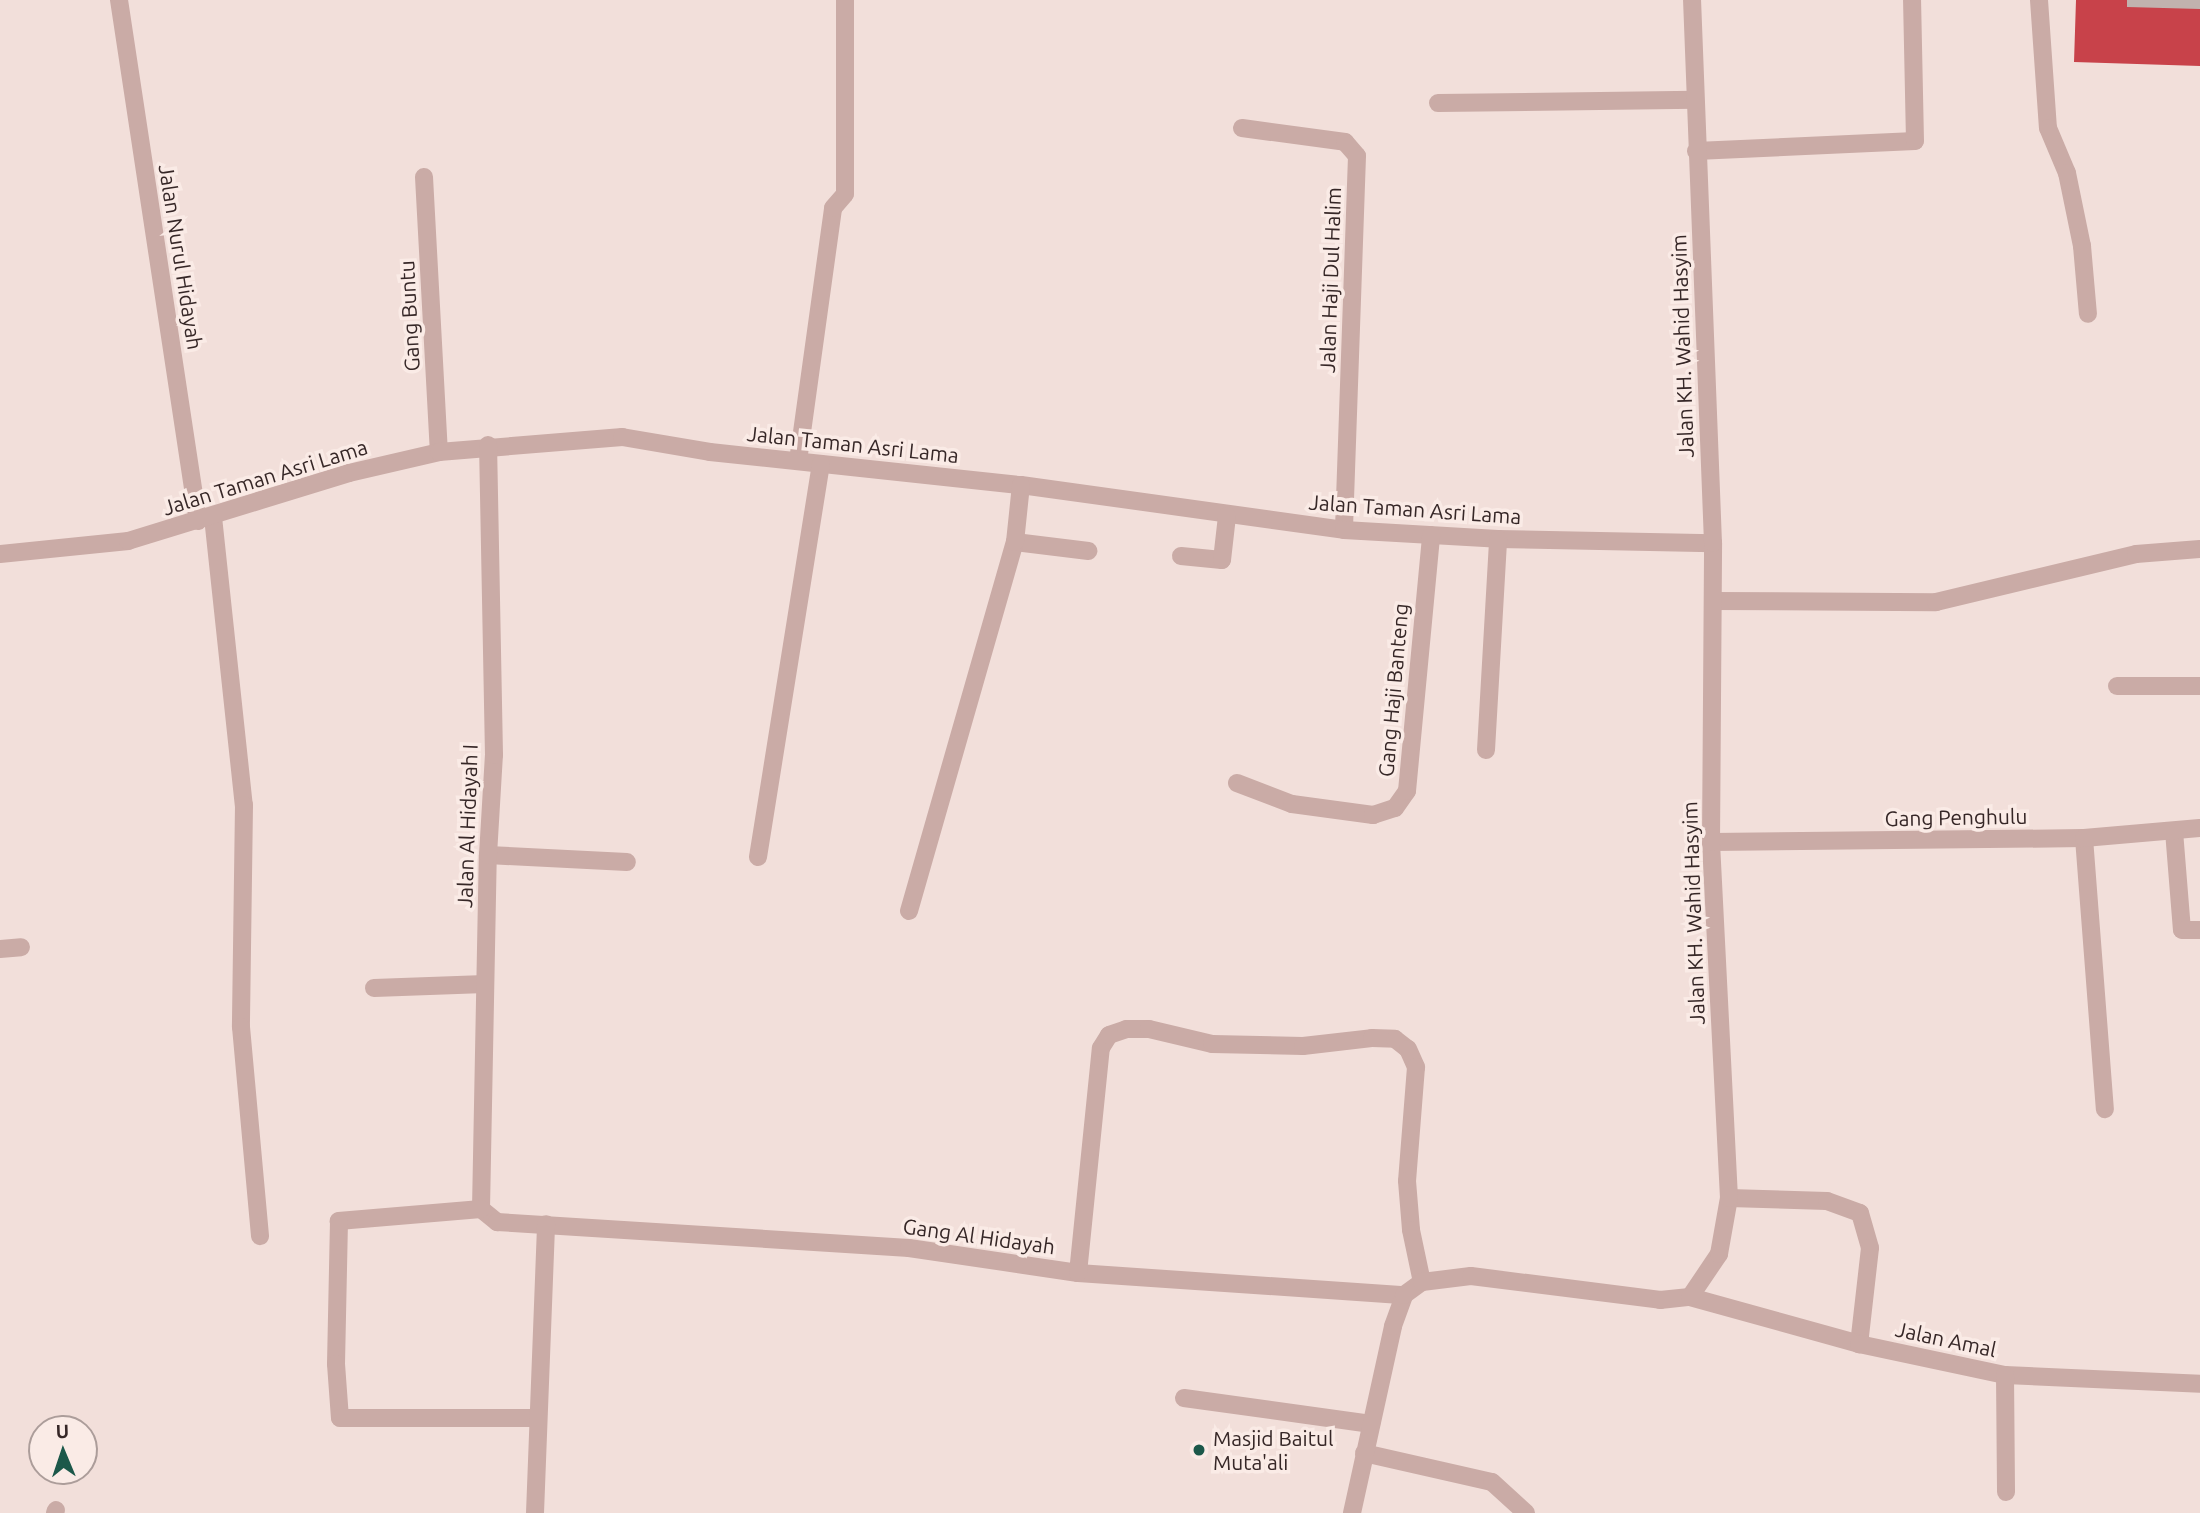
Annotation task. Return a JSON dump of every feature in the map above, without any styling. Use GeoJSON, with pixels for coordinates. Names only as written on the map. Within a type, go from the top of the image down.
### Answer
{"type":"FeatureCollection","features":[{"type":"Feature","properties":{"kind":"street","name":"Jalan Nurul Hidayah"},"geometry":{"type":"LineString","coordinates":[[119,0],[206,519],[244,805],[240,1013],[260,1236]]}},
{"type":"Feature","properties":{"kind":"street"},"geometry":{"type":"LineString","coordinates":[[798,461],[832,208],[845,194],[845,0]]}},
{"type":"Feature","properties":{"kind":"street","name":"Jalan KH. Wahid Hasyim"},"geometry":{"type":"LineString","coordinates":[[1690,1297],[1719,1254],[1729,1198],[1711,842],[1713,544],[1692,0]]}},
{"type":"Feature","properties":{"kind":"street"},"geometry":{"type":"LineString","coordinates":[[1696,151],[1915,141],[1912,0]]}},
{"type":"Feature","properties":{"kind":"street"},"geometry":{"type":"LineString","coordinates":[[2039,0],[2048,128],[2067,173],[2081,246],[2088,314]]}},
{"type":"Feature","properties":{"kind":"street"},"geometry":{"type":"LineString","coordinates":[[1438,103],[1695,100]]}},
{"type":"Feature","properties":{"kind":"street","name":"Jalan Haji Dul Halim"},"geometry":{"type":"LineString","coordinates":[[1242,128],[1345,142],[1357,156],[1344,530]]}},
{"type":"Feature","properties":{"kind":"street","name":"Gang Buntu"},"geometry":{"type":"LineString","coordinates":[[424,177],[439,452]]}},
{"type":"Feature","properties":{"kind":"street","name":"Jalan Taman Asri Lama"},"geometry":{"type":"LineString","coordinates":[[0,554],[42,547],[92,547],[206,519],[349,473],[439,452],[488,445],[622,437],[821,464],[1021,485],[1227,516],[1344,530],[1498,539],[1713,544]]}},
{"type":"Feature","properties":{"kind":"street","name":"Jalan Al Hidayah I"},"geometry":{"type":"LineString","coordinates":[[481,1209],[488,855],[494,755],[488,445]]}},
{"type":"Feature","properties":{"kind":"street"},"geometry":{"type":"LineString","coordinates":[[758,857],[821,464]]}},
{"type":"Feature","properties":{"kind":"street"},"geometry":{"type":"LineString","coordinates":[[909,912],[1015,542],[1021,485]]}},
{"type":"Feature","properties":{"kind":"street"},"geometry":{"type":"LineString","coordinates":[[1181,556],[1222,560],[1227,516]]}},
{"type":"Feature","properties":{"kind":"street","name":"Gang Haji Banteng"},"geometry":{"type":"LineString","coordinates":[[1237,783],[1292,804],[1373,815],[1395,808],[1406,790],[1431,535]]}},
{"type":"Feature","properties":{"kind":"street"},"geometry":{"type":"LineString","coordinates":[[1486,750],[1498,539]]}},
{"type":"Feature","properties":{"kind":"street"},"geometry":{"type":"LineString","coordinates":[[1015,542],[1088,551]]}},
{"type":"Feature","properties":{"kind":"street"},"geometry":{"type":"LineString","coordinates":[[1713,601],[1936,602],[2136,554],[2200,549]]}},
{"type":"Feature","properties":{"kind":"street"},"geometry":{"type":"LineString","coordinates":[[2117,686],[2200,686]]}},
{"type":"Feature","properties":{"kind":"street","name":"Gang Penghulu"},"geometry":{"type":"LineString","coordinates":[[1711,842],[2084,838],[2200,828]]}},
{"type":"Feature","properties":{"kind":"street"},"geometry":{"type":"LineString","coordinates":[[2174,831],[2182,930],[2200,930]]}},
{"type":"Feature","properties":{"kind":"street"},"geometry":{"type":"LineString","coordinates":[[2084,838],[2105,1109]]}},
{"type":"Feature","properties":{"kind":"street"},"geometry":{"type":"LineString","coordinates":[[488,855],[627,862]]}},
{"type":"Feature","properties":{"kind":"street"},"geometry":{"type":"LineString","coordinates":[[0,949],[21,947]]}},
{"type":"Feature","properties":{"kind":"street"},"geometry":{"type":"LineString","coordinates":[[374,988],[485,984]]}},
{"type":"Feature","properties":{"kind":"street"},"geometry":{"type":"LineString","coordinates":[[1078,1273],[1101,1048],[1109,1035],[1126,1029],[1149,1029],[1212,1044],[1303,1046],[1372,1038],[1395,1039],[1408,1049],[1416,1067],[1407,1181],[1411,1230],[1422,1282]]}},
{"type":"Feature","properties":{"kind":"street"},"geometry":{"type":"LineString","coordinates":[[1729,1198],[1827,1201],[1860,1213],[1870,1248],[1859,1343]]}},
{"type":"Feature","properties":{"kind":"street"},"geometry":{"type":"LineString","coordinates":[[481,1209],[339,1221],[340,1418],[537,1418]]}},
{"type":"Feature","properties":{"kind":"street","name":"Gang Al Hidayah"},"geometry":{"type":"LineString","coordinates":[[481,1209],[497,1222],[909,1248],[1078,1273],[1404,1295]]}},
{"type":"Feature","properties":{"kind":"street"},"geometry":{"type":"LineString","coordinates":[[535,1513],[546,1224]]}},
{"type":"Feature","properties":{"kind":"street"},"geometry":{"type":"LineString","coordinates":[[1352,1513],[1364,1453],[1404,1295],[1422,1282],[1471,1276],[1660,1300],[1690,1297]]}},
{"type":"Feature","properties":{"kind":"street","name":"Jalan Amal"},"geometry":{"type":"LineString","coordinates":[[1690,1297],[1859,1343],[2006,1375],[2200,1384]]}},
{"type":"Feature","properties":{"kind":"street"},"geometry":{"type":"LineString","coordinates":[[2006,1375],[2006,1492]]}},
{"type":"Feature","properties":{"kind":"street"},"geometry":{"type":"LineString","coordinates":[[1184,1398],[1371,1424]]}},
{"type":"Feature","properties":{"kind":"street"},"geometry":{"type":"LineString","coordinates":[[1364,1453],[1492,1482],[1526,1513]]}},
{"type":"Feature","properties":{"kind":"building"},"geometry":{"type":"Polygon","coordinates":[[[2076,0],[2127,0],[2127,7],[2200,9],[2200,66],[2074,62],[2076,0]]]}},
{"type":"Feature","properties":{"kind":"place","name":"Masjid Baitul Muta'ali"},"geometry":{"type":"Point","coordinates":[1199,1450]}}]}
